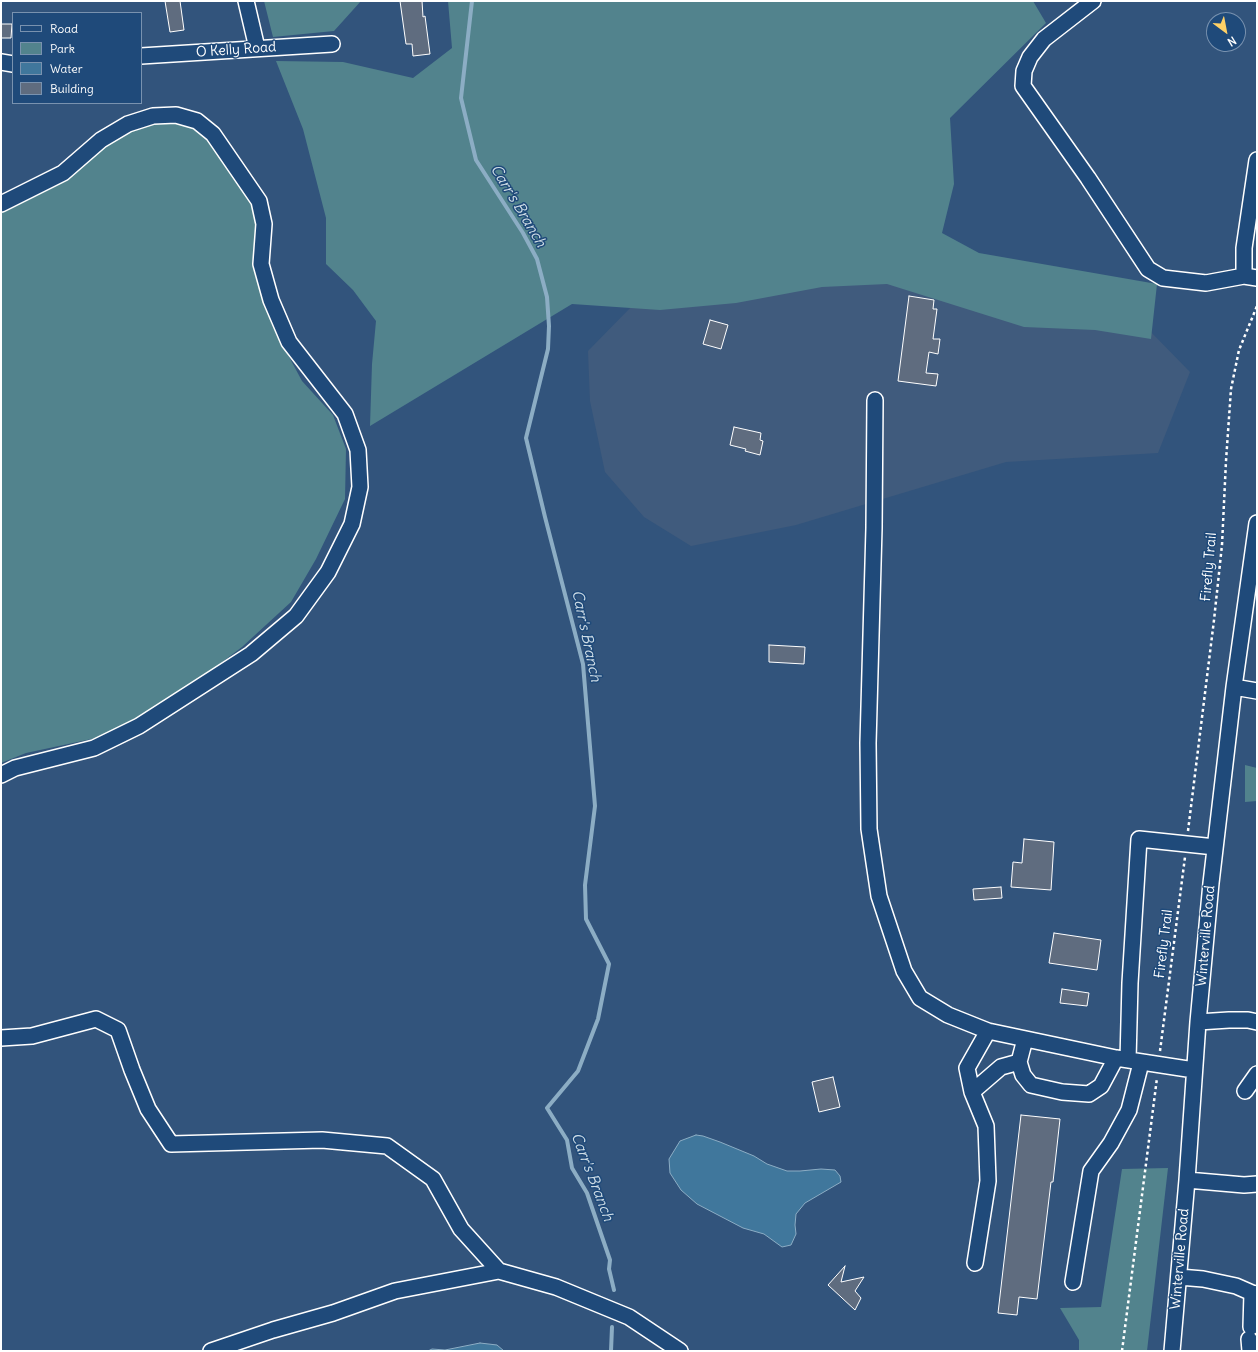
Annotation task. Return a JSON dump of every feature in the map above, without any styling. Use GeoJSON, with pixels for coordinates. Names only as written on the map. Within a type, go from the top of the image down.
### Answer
{"type":"FeatureCollection","features":[{"type":"Feature","properties":{"kind":"street"},"geometry":{"type":"LineString","coordinates":[[246,1],[257,48]]}},
{"type":"Feature","properties":{"kind":"street"},"geometry":{"type":"LineString","coordinates":[[1093,1],[1044,39],[1030,57],[1024,71],[1022,86],[1088,178],[1148,269],[1163,278],[1206,283],[1250,277],[1244,248],[1257,160]]}},
{"type":"Feature","properties":{"kind":"street","name":"O Kelly Road"},"geometry":{"type":"LineString","coordinates":[[142,56],[332,44]]}},
{"type":"Feature","properties":{"kind":"street"},"geometry":{"type":"LineString","coordinates":[[1,62],[12,64]]}},
{"type":"Feature","properties":{"kind":"street"},"geometry":{"type":"LineString","coordinates":[[1,204],[63,173],[101,140],[128,124],[153,116],[176,116],[197,121],[213,134],[259,201],[264,224],[260,264],[271,300],[289,342],[344,414],[358,450],[360,487],[352,524],[328,572],[296,616],[251,654],[139,726],[94,748],[15,768],[1,775]]}},
{"type":"Feature","properties":{"kind":"street"},"geometry":{"type":"LineString","coordinates":[[875,400],[874,528],[868,743],[868,829],[879,896],[904,971],[920,998],[948,1015],[988,1031],[1128,1060],[1194,1070]]}},
{"type":"Feature","properties":{"kind":"street","name":"Winterville Road"},"geometry":{"type":"LineString","coordinates":[[1172,1351],[1187,1180],[1198,1022],[1215,847],[1234,687],[1254,557],[1257,523]]}},
{"type":"Feature","properties":{"kind":"street"},"geometry":{"type":"LineString","coordinates":[[1234,687],[1257,691]]}},
{"type":"Feature","properties":{"kind":"street"},"geometry":{"type":"LineString","coordinates":[[1073,1282],[1091,1171],[1111,1143],[1129,1110],[1128,1060],[1130,982],[1139,838],[1215,847]]}},
{"type":"Feature","properties":{"kind":"street"},"geometry":{"type":"LineString","coordinates":[[1,1038],[32,1036],[96,1019],[118,1030],[148,1109],[172,1144],[322,1140],[387,1146],[433,1179],[461,1229],[499,1271]]}},
{"type":"Feature","properties":{"kind":"street"},"geometry":{"type":"LineString","coordinates":[[1198,1022],[1229,1020],[1248,1020],[1257,1022]]}},
{"type":"Feature","properties":{"kind":"street"},"geometry":{"type":"LineString","coordinates":[[975,1263],[988,1181],[986,1126],[972,1092],[967,1068],[988,1031]]}},
{"type":"Feature","properties":{"kind":"street"},"geometry":{"type":"LineString","coordinates":[[1025,1039],[1019,1062],[1023,1075],[1031,1085],[1062,1092],[1089,1094],[1101,1086],[1128,1060]]}},
{"type":"Feature","properties":{"kind":"street"},"geometry":{"type":"LineString","coordinates":[[972,1092],[1001,1067],[1019,1062]]}},
{"type":"Feature","properties":{"kind":"street"},"geometry":{"type":"LineString","coordinates":[[1245,1091],[1257,1074]]}},
{"type":"Feature","properties":{"kind":"street"},"geometry":{"type":"LineString","coordinates":[[1187,1180],[1257,1184]]}},
{"type":"Feature","properties":{"kind":"street"},"geometry":{"type":"LineString","coordinates":[[211,1351],[273,1330],[333,1313],[395,1291],[499,1271],[556,1287],[629,1317],[680,1351]]}},
{"type":"Feature","properties":{"kind":"street"},"geometry":{"type":"LineString","coordinates":[[1179,1277],[1202,1279],[1236,1286],[1255,1293],[1250,1339]]}},
{"type":"Feature","properties":{"kind":"path","name":"Firefly Trail"},"geometry":{"type":"LineString","coordinates":[[1188,832],[1222,545],[1231,389],[1239,350],[1257,306]]}},
{"type":"Feature","properties":{"kind":"path","name":"Firefly Trail"},"geometry":{"type":"LineString","coordinates":[[1162,1037],[1185,854]]}},
{"type":"Feature","properties":{"kind":"path"},"geometry":{"type":"LineString","coordinates":[[1122,1351],[1157,1081]]}},
{"type":"Feature","properties":{"kind":"shaded area"},"geometry":{"type":"Polygon","coordinates":[[[883,276],[1147,328],[1190,372],[1158,453],[1006,462],[796,525],[691,546],[644,517],[605,472],[590,401],[588,351],[634,304],[883,276]]]}},
{"type":"Feature","properties":{"kind":"green space"},"geometry":{"type":"Polygon","coordinates":[[[264,1],[361,1],[334,31],[273,37],[264,1]]]}},
{"type":"Feature","properties":{"kind":"green space"},"geometry":{"type":"Polygon","coordinates":[[[448,1],[1033,1],[1046,23],[950,118],[954,184],[942,233],[979,253],[1157,284],[1151,339],[1095,330],[1024,327],[887,284],[822,287],[736,303],[660,310],[572,304],[370,426],[372,364],[376,321],[353,290],[326,264],[326,218],[303,129],[276,61],[343,62],[413,78],[452,48],[448,1]]]}},
{"type":"Feature","properties":{"kind":"green space"},"geometry":{"type":"Polygon","coordinates":[[[164,119],[196,127],[214,142],[257,208],[264,292],[272,325],[302,381],[333,415],[346,449],[345,499],[316,559],[291,602],[242,647],[192,685],[142,719],[101,737],[26,753],[1,763],[1,212],[69,178],[94,153],[129,129],[164,119]]]}},
{"type":"Feature","properties":{"kind":"green space"},"geometry":{"type":"Polygon","coordinates":[[[1245,765],[1257,768],[1257,801],[1245,802],[1245,765]]]}},
{"type":"Feature","properties":{"kind":"green space"},"geometry":{"type":"Polygon","coordinates":[[[1168,1168],[1147,1351],[1079,1351],[1079,1340],[1060,1308],[1101,1307],[1122,1169],[1168,1168]]]}},
{"type":"Feature","properties":{"kind":"water"},"geometry":{"type":"Polygon","coordinates":[[[696,1135],[720,1142],[754,1156],[767,1164],[787,1171],[821,1169],[835,1170],[840,1176],[841,1182],[805,1203],[796,1214],[796,1234],[791,1245],[782,1247],[764,1234],[743,1228],[697,1204],[681,1190],[670,1173],[669,1159],[680,1141],[696,1135]]]}},
{"type":"Feature","properties":{"kind":"water"},"geometry":{"type":"Polygon","coordinates":[[[480,1343],[497,1345],[504,1351],[428,1351],[432,1349],[445,1350],[480,1343]]]}},
{"type":"Feature","properties":{"kind":"building"},"geometry":{"type":"Polygon","coordinates":[[[165,1],[180,1],[184,30],[170,32],[165,1]]]}},
{"type":"Feature","properties":{"kind":"building"},"geometry":{"type":"Polygon","coordinates":[[[400,1],[422,1],[423,17],[425,16],[430,54],[413,56],[412,44],[406,44],[400,1]]]}},
{"type":"Feature","properties":{"kind":"building"},"geometry":{"type":"Polygon","coordinates":[[[1,24],[12,24],[11,38],[1,38],[1,24]]]}},
{"type":"Feature","properties":{"kind":"building"},"geometry":{"type":"Polygon","coordinates":[[[909,296],[934,300],[933,309],[937,309],[933,339],[940,339],[938,354],[929,352],[926,373],[938,374],[936,386],[898,381],[909,296]]]}},
{"type":"Feature","properties":{"kind":"building"},"geometry":{"type":"Polygon","coordinates":[[[710,320],[728,325],[721,349],[703,344],[710,320]]]}},
{"type":"Feature","properties":{"kind":"building"},"geometry":{"type":"Polygon","coordinates":[[[734,427],[761,433],[760,440],[763,441],[760,455],[745,451],[746,449],[730,445],[734,427]]]}},
{"type":"Feature","properties":{"kind":"building"},"geometry":{"type":"Polygon","coordinates":[[[769,645],[805,647],[804,664],[769,662],[769,645]]]}},
{"type":"Feature","properties":{"kind":"building"},"geometry":{"type":"Polygon","coordinates":[[[1024,839],[1054,842],[1051,890],[1011,887],[1013,862],[1022,863],[1024,839]]]}},
{"type":"Feature","properties":{"kind":"building"},"geometry":{"type":"Polygon","coordinates":[[[1001,887],[1002,898],[974,900],[973,889],[1001,887]]]}},
{"type":"Feature","properties":{"kind":"building"},"geometry":{"type":"Polygon","coordinates":[[[1054,933],[1101,940],[1097,970],[1049,963],[1054,933]]]}},
{"type":"Feature","properties":{"kind":"building"},"geometry":{"type":"Polygon","coordinates":[[[1062,989],[1089,993],[1087,1006],[1060,1003],[1062,989]]]}},
{"type":"Feature","properties":{"kind":"building"},"geometry":{"type":"Polygon","coordinates":[[[833,1077],[840,1107],[819,1112],[812,1082],[833,1077]]]}},
{"type":"Feature","properties":{"kind":"building"},"geometry":{"type":"Polygon","coordinates":[[[1021,1115],[1060,1119],[1037,1299],[1019,1297],[1017,1315],[998,1313],[1021,1115]]]}},
{"type":"Feature","properties":{"kind":"building"},"geometry":{"type":"Polygon","coordinates":[[[845,1266],[841,1282],[864,1277],[855,1291],[861,1298],[855,1310],[828,1285],[845,1266]]]}},
{"type":"Feature","properties":{"kind":"waterway","name":"Carr's Branch"},"geometry":{"type":"LineString","coordinates":[[472,1],[461,98],[476,160],[523,233],[537,259],[547,297],[549,326],[548,349],[526,438],[583,664],[595,806],[585,885],[586,919],[609,964],[598,1019],[578,1071],[547,1108],[567,1140],[572,1168],[587,1193],[610,1260],[609,1269],[614,1290]]}},
{"type":"Feature","properties":{"kind":"waterway","name":"Carr's Branch"},"geometry":{"type":"LineString","coordinates":[[611,1351],[612,1327]]}}]}
